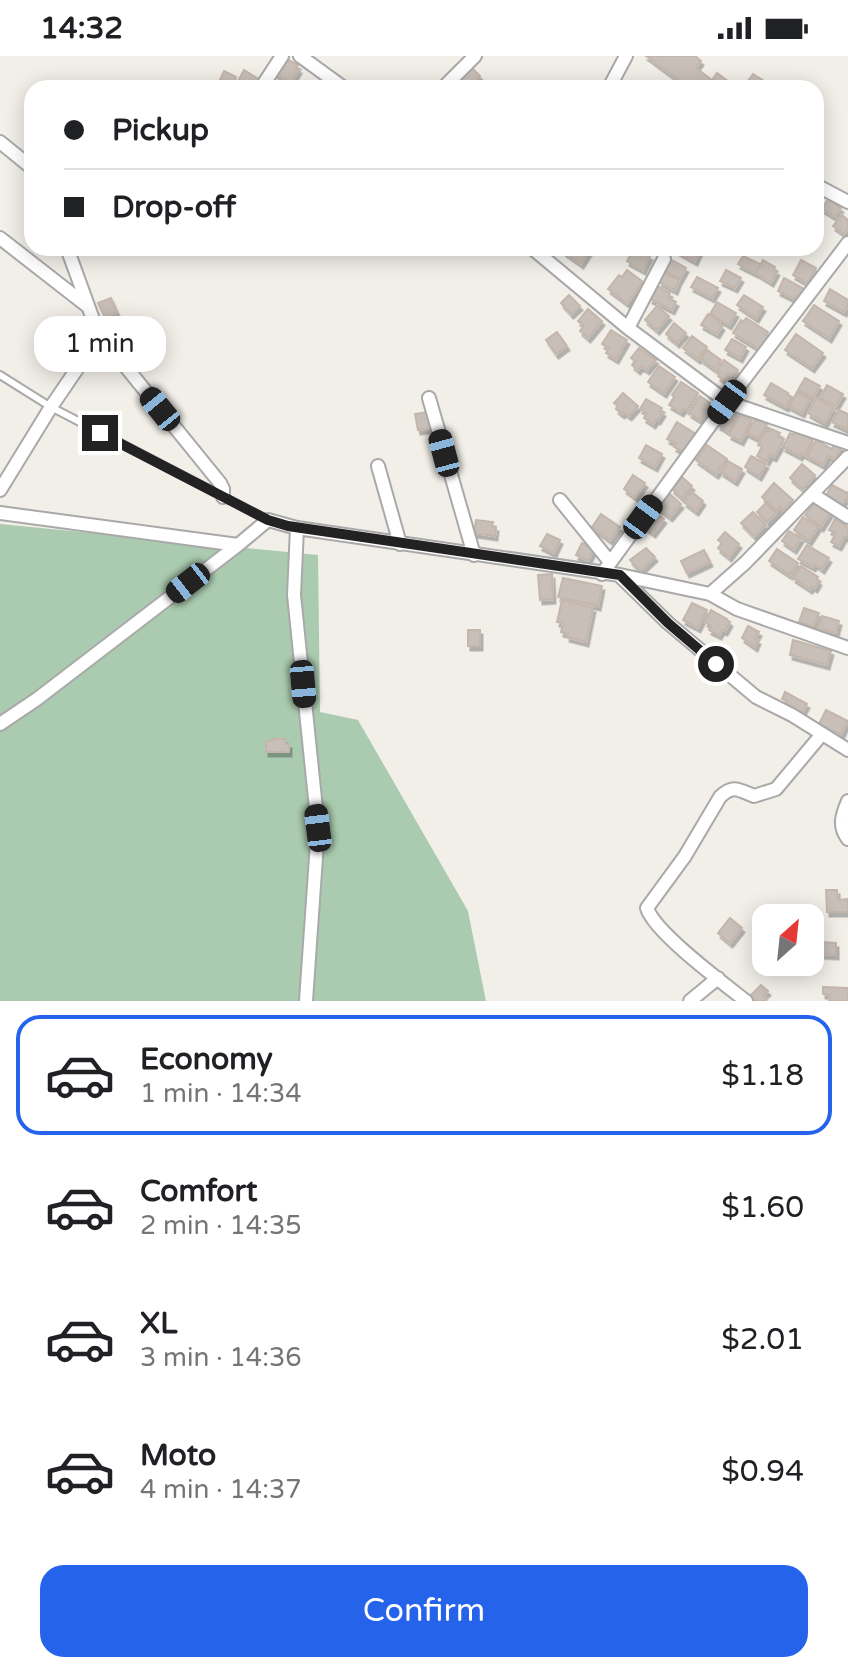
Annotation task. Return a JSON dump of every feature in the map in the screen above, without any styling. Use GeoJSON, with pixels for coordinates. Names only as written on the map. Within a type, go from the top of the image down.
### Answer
{"type":"FeatureCollection","features":[{"type":"Feature","properties":{"kind":"street"},"geometry":{"type":"LineString","coordinates":[[266,80],[282,56]]}},
{"type":"Feature","properties":{"kind":"street"},"geometry":{"type":"LineString","coordinates":[[300,56],[333,80]]}},
{"type":"Feature","properties":{"kind":"street"},"geometry":{"type":"LineString","coordinates":[[451,80],[475,56]]}},
{"type":"Feature","properties":{"kind":"street"},"geometry":{"type":"LineString","coordinates":[[613,80],[626,56]]}},
{"type":"Feature","properties":{"kind":"street"},"geometry":{"type":"LineString","coordinates":[[0,142],[24,162]]}},
{"type":"Feature","properties":{"kind":"street"},"geometry":{"type":"LineString","coordinates":[[824,189],[848,202]]}},
{"type":"Feature","properties":{"kind":"street"},"geometry":{"type":"LineString","coordinates":[[0,238],[88,306]]}},
{"type":"Feature","properties":{"kind":"street"},"geometry":{"type":"LineString","coordinates":[[602,574],[848,243]]}},
{"type":"Feature","properties":{"kind":"street"},"geometry":{"type":"LineString","coordinates":[[70,256],[100,335],[220,483],[223,497]]}},
{"type":"Feature","properties":{"kind":"street"},"geometry":{"type":"LineString","coordinates":[[542,256],[628,328],[727,402],[848,443]]}},
{"type":"Feature","properties":{"kind":"street"},"geometry":{"type":"LineString","coordinates":[[628,328],[664,259]]}},
{"type":"Feature","properties":{"kind":"street"},"geometry":{"type":"LineString","coordinates":[[0,490],[100,335]]}},
{"type":"Feature","properties":{"kind":"street"},"geometry":{"type":"LineString","coordinates":[[429,398],[474,555]]}},
{"type":"Feature","properties":{"kind":"street"},"geometry":{"type":"LineString","coordinates":[[710,594],[745,563],[848,457]]}},
{"type":"Feature","properties":{"kind":"street"},"geometry":{"type":"LineString","coordinates":[[378,466],[400,544]]}},
{"type":"Feature","properties":{"kind":"street"},"geometry":{"type":"LineString","coordinates":[[812,494],[848,517]]}},
{"type":"Feature","properties":{"kind":"street"},"geometry":{"type":"LineString","coordinates":[[560,500],[610,562]]}},
{"type":"Feature","properties":{"kind":"street"},"geometry":{"type":"LineString","coordinates":[[0,513],[238,545]]}},
{"type":"Feature","properties":{"kind":"street"},"geometry":{"type":"LineString","coordinates":[[0,724],[37,699],[268,520],[297,528],[620,575],[710,594],[737,609],[848,648]]}},
{"type":"Feature","properties":{"kind":"street"},"geometry":{"type":"LineString","coordinates":[[297,528],[294,595],[318,828],[306,1001]]}},
{"type":"Feature","properties":{"kind":"street"},"geometry":{"type":"LineString","coordinates":[[620,575],[668,623],[756,697],[846,745]]}},
{"type":"Feature","properties":{"kind":"street"},"geometry":{"type":"LineString","coordinates":[[746,1001],[667,936],[647,908],[727,790],[735,788],[754,796],[776,789],[822,734]]}},
{"type":"Feature","properties":{"kind":"street"},"geometry":{"type":"LineString","coordinates":[[848,801],[841,824],[848,839]]}},
{"type":"Feature","properties":{"kind":"street"},"geometry":{"type":"LineString","coordinates":[[690,1001],[718,978]]}},
{"type":"Feature","properties":{"kind":"lane"},"geometry":{"type":"LineString","coordinates":[[0,375],[51,407],[268,520]]}},
{"type":"Feature","properties":{"kind":"green space"},"geometry":{"type":"Polygon","coordinates":[[[0,524],[318,555],[320,712],[358,720],[468,911],[486,1001],[0,1001],[0,524]]]}},
{"type":"Feature","properties":{"kind":"building"},"geometry":{"type":"Polygon","coordinates":[[[646,56],[695,56],[701,61],[696,68],[712,80],[678,80],[646,56]]]}},
{"type":"Feature","properties":{"kind":"building"},"geometry":{"type":"Polygon","coordinates":[[[283,57],[298,65],[296,68],[299,69],[293,80],[274,73],[283,57]]]}},
{"type":"Feature","properties":{"kind":"building"},"geometry":{"type":"Polygon","coordinates":[[[471,67],[480,76],[476,80],[458,79],[471,67]]]}},
{"type":"Feature","properties":{"kind":"building"},"geometry":{"type":"Polygon","coordinates":[[[244,70],[260,80],[239,80],[244,70]]]}},
{"type":"Feature","properties":{"kind":"building"},"geometry":{"type":"Polygon","coordinates":[[[224,71],[236,77],[235,80],[220,80],[224,71]]]}},
{"type":"Feature","properties":{"kind":"building"},"geometry":{"type":"Polygon","coordinates":[[[717,73],[726,80],[712,80],[717,73]]]}},
{"type":"Feature","properties":{"kind":"building"},"geometry":{"type":"Polygon","coordinates":[[[753,74],[763,80],[749,80],[753,74]]]}},
{"type":"Feature","properties":{"kind":"building"},"geometry":{"type":"Polygon","coordinates":[[[828,199],[841,208],[835,217],[824,210],[828,199]]]}},
{"type":"Feature","properties":{"kind":"building"},"geometry":{"type":"Polygon","coordinates":[[[842,215],[848,220],[848,229],[844,234],[833,226],[842,215]]]}},
{"type":"Feature","properties":{"kind":"building"},"geometry":{"type":"Polygon","coordinates":[[[570,256],[586,256],[581,264],[570,256]]]}},
{"type":"Feature","properties":{"kind":"building"},"geometry":{"type":"Polygon","coordinates":[[[630,256],[650,256],[643,270],[627,261],[630,256]]]}},
{"type":"Feature","properties":{"kind":"building"},"geometry":{"type":"Polygon","coordinates":[[[743,256],[760,264],[755,273],[738,264],[743,256]]]}},
{"type":"Feature","properties":{"kind":"building"},"geometry":{"type":"Polygon","coordinates":[[[670,259],[686,268],[680,279],[664,270],[670,259]]]}},
{"type":"Feature","properties":{"kind":"building"},"geometry":{"type":"Polygon","coordinates":[[[763,260],[777,271],[771,282],[756,273],[763,260]]]}},
{"type":"Feature","properties":{"kind":"building"},"geometry":{"type":"Polygon","coordinates":[[[801,260],[816,268],[807,283],[793,275],[801,260]]]}},
{"type":"Feature","properties":{"kind":"building"},"geometry":{"type":"Polygon","coordinates":[[[627,270],[643,282],[627,303],[608,289],[627,270]]]}},
{"type":"Feature","properties":{"kind":"building"},"geometry":{"type":"Polygon","coordinates":[[[726,270],[741,278],[735,288],[720,281],[726,270]]]}},
{"type":"Feature","properties":{"kind":"building"},"geometry":{"type":"Polygon","coordinates":[[[664,272],[679,280],[675,290],[659,282],[664,272]]]}},
{"type":"Feature","properties":{"kind":"building"},"geometry":{"type":"Polygon","coordinates":[[[697,277],[718,288],[712,298],[691,287],[697,277]]]}},
{"type":"Feature","properties":{"kind":"building"},"geometry":{"type":"Polygon","coordinates":[[[784,278],[806,290],[802,298],[796,295],[794,299],[778,291],[784,278]]]}},
{"type":"Feature","properties":{"kind":"building"},"geometry":{"type":"Polygon","coordinates":[[[657,286],[670,293],[668,298],[676,302],[672,310],[650,299],[657,286]]]}},
{"type":"Feature","properties":{"kind":"building"},"geometry":{"type":"Polygon","coordinates":[[[830,289],[848,300],[844,312],[824,301],[830,289]]]}},
{"type":"Feature","properties":{"kind":"building"},"geometry":{"type":"Polygon","coordinates":[[[569,295],[580,306],[571,314],[561,303],[569,295]]]}},
{"type":"Feature","properties":{"kind":"building"},"geometry":{"type":"Polygon","coordinates":[[[744,295],[763,307],[756,318],[737,305],[744,295]]]}},
{"type":"Feature","properties":{"kind":"building"},"geometry":{"type":"Polygon","coordinates":[[[111,298],[117,312],[105,317],[98,303],[111,298]]]}},
{"type":"Feature","properties":{"kind":"building"},"geometry":{"type":"Polygon","coordinates":[[[717,302],[736,313],[729,325],[710,314],[717,302]]]}},
{"type":"Feature","properties":{"kind":"building"},"geometry":{"type":"Polygon","coordinates":[[[814,305],[839,321],[829,338],[803,321],[814,305]]]}},
{"type":"Feature","properties":{"kind":"building"},"geometry":{"type":"Polygon","coordinates":[[[657,306],[669,316],[657,330],[645,320],[657,306]]]}},
{"type":"Feature","properties":{"kind":"building"},"geometry":{"type":"Polygon","coordinates":[[[588,309],[602,321],[588,338],[580,331],[584,326],[578,321],[588,309]]]}},
{"type":"Feature","properties":{"kind":"building"},"geometry":{"type":"Polygon","coordinates":[[[708,314],[720,321],[722,326],[717,334],[701,325],[708,314]]]}},
{"type":"Feature","properties":{"kind":"building"},"geometry":{"type":"Polygon","coordinates":[[[746,318],[768,332],[766,335],[769,337],[761,350],[733,333],[741,320],[743,322],[746,318]]]}},
{"type":"Feature","properties":{"kind":"building"},"geometry":{"type":"Polygon","coordinates":[[[674,323],[686,333],[677,343],[666,334],[674,323]]]}},
{"type":"Feature","properties":{"kind":"building"},"geometry":{"type":"Polygon","coordinates":[[[611,330],[627,340],[616,359],[606,353],[609,348],[602,344],[611,330]]]}},
{"type":"Feature","properties":{"kind":"building"},"geometry":{"type":"Polygon","coordinates":[[[557,332],[567,346],[556,354],[546,340],[557,332]]]}},
{"type":"Feature","properties":{"kind":"building"},"geometry":{"type":"Polygon","coordinates":[[[796,334],[823,353],[812,368],[785,350],[796,334]]]}},
{"type":"Feature","properties":{"kind":"building"},"geometry":{"type":"Polygon","coordinates":[[[692,336],[707,347],[698,359],[683,348],[692,336]]]}},
{"type":"Feature","properties":{"kind":"building"},"geometry":{"type":"Polygon","coordinates":[[[732,339],[746,347],[740,358],[725,350],[732,339]]]}},
{"type":"Feature","properties":{"kind":"building"},"geometry":{"type":"Polygon","coordinates":[[[639,348],[656,360],[647,370],[641,366],[638,370],[632,365],[635,361],[631,358],[639,348]]]}},
{"type":"Feature","properties":{"kind":"building"},"geometry":{"type":"Polygon","coordinates":[[[707,350],[721,360],[715,369],[701,359],[707,350]]]}},
{"type":"Feature","properties":{"kind":"building"},"geometry":{"type":"Polygon","coordinates":[[[724,360],[738,370],[729,384],[718,376],[720,373],[717,371],[724,360]]]}},
{"type":"Feature","properties":{"kind":"building"},"geometry":{"type":"Polygon","coordinates":[[[659,366],[675,377],[664,393],[648,382],[659,366]]]}},
{"type":"Feature","properties":{"kind":"building"},"geometry":{"type":"Polygon","coordinates":[[[805,378],[820,386],[813,398],[798,390],[805,378]]]}},
{"type":"Feature","properties":{"kind":"building"},"geometry":{"type":"Polygon","coordinates":[[[681,382],[698,393],[687,410],[684,408],[681,412],[669,405],[681,382]]]}},
{"type":"Feature","properties":{"kind":"building"},"geometry":{"type":"Polygon","coordinates":[[[771,383],[792,397],[786,407],[764,395],[771,383]]]}},
{"type":"Feature","properties":{"kind":"building"},"geometry":{"type":"Polygon","coordinates":[[[827,385],[843,394],[836,406],[820,398],[827,385]]]}},
{"type":"Feature","properties":{"kind":"building"},"geometry":{"type":"Polygon","coordinates":[[[797,392],[810,399],[802,413],[789,406],[797,392]]]}},
{"type":"Feature","properties":{"kind":"building"},"geometry":{"type":"Polygon","coordinates":[[[623,393],[638,406],[629,416],[616,409],[618,406],[614,403],[623,393]]]}},
{"type":"Feature","properties":{"kind":"building"},"geometry":{"type":"Polygon","coordinates":[[[700,396],[714,406],[700,420],[689,413],[700,396]]]}},
{"type":"Feature","properties":{"kind":"building"},"geometry":{"type":"Polygon","coordinates":[[[816,398],[834,408],[825,423],[808,413],[816,398]]]}},
{"type":"Feature","properties":{"kind":"building"},"geometry":{"type":"Polygon","coordinates":[[[646,399],[662,408],[660,411],[663,412],[653,424],[644,418],[647,413],[640,409],[646,399]]]}},
{"type":"Feature","properties":{"kind":"building"},"geometry":{"type":"Polygon","coordinates":[[[727,408],[738,414],[729,432],[718,425],[727,408]]]}},
{"type":"Feature","properties":{"kind":"building"},"geometry":{"type":"Polygon","coordinates":[[[839,410],[848,414],[848,430],[832,422],[839,410]]]}},
{"type":"Feature","properties":{"kind":"building"},"geometry":{"type":"Polygon","coordinates":[[[428,412],[431,428],[418,430],[415,414],[428,412]]]}},
{"type":"Feature","properties":{"kind":"building"},"geometry":{"type":"Polygon","coordinates":[[[740,415],[752,420],[741,441],[729,435],[740,415]]]}},
{"type":"Feature","properties":{"kind":"building"},"geometry":{"type":"Polygon","coordinates":[[[756,418],[767,424],[759,439],[747,433],[756,418]]]}},
{"type":"Feature","properties":{"kind":"building"},"geometry":{"type":"Polygon","coordinates":[[[677,422],[696,434],[685,453],[667,439],[677,422]]]}},
{"type":"Feature","properties":{"kind":"building"},"geometry":{"type":"Polygon","coordinates":[[[771,429],[784,439],[774,457],[770,455],[767,461],[757,456],[762,447],[758,445],[766,430],[770,432],[771,429]]]}},
{"type":"Feature","properties":{"kind":"building"},"geometry":{"type":"Polygon","coordinates":[[[795,431],[813,440],[805,455],[802,453],[800,456],[783,447],[790,433],[793,435],[795,431]]]}},
{"type":"Feature","properties":{"kind":"building"},"geometry":{"type":"Polygon","coordinates":[[[816,440],[832,449],[834,443],[841,447],[835,459],[828,456],[823,465],[807,456],[816,440]]]}},
{"type":"Feature","properties":{"kind":"building"},"geometry":{"type":"Polygon","coordinates":[[[646,445],[662,454],[655,467],[639,458],[646,445]]]}},
{"type":"Feature","properties":{"kind":"building"},"geometry":{"type":"Polygon","coordinates":[[[707,445],[727,459],[716,474],[696,460],[707,445]]]}},
{"type":"Feature","properties":{"kind":"building"},"geometry":{"type":"Polygon","coordinates":[[[751,456],[766,464],[759,476],[745,467],[751,456]]]}},
{"type":"Feature","properties":{"kind":"building"},"geometry":{"type":"Polygon","coordinates":[[[728,461],[742,469],[735,481],[721,472],[728,461]]]}},
{"type":"Feature","properties":{"kind":"building"},"geometry":{"type":"Polygon","coordinates":[[[802,464],[815,475],[803,489],[790,478],[802,464]]]}},
{"type":"Feature","properties":{"kind":"building"},"geometry":{"type":"Polygon","coordinates":[[[633,475],[645,483],[635,497],[624,489],[633,475]]]}},
{"type":"Feature","properties":{"kind":"building"},"geometry":{"type":"Polygon","coordinates":[[[682,477],[692,486],[682,498],[672,489],[682,477]]]}},
{"type":"Feature","properties":{"kind":"building"},"geometry":{"type":"Polygon","coordinates":[[[774,483],[793,500],[783,510],[780,507],[777,511],[762,497],[774,483]]]}},
{"type":"Feature","properties":{"kind":"building"},"geometry":{"type":"Polygon","coordinates":[[[832,485],[848,492],[848,501],[845,499],[842,504],[826,496],[832,485]]]}},
{"type":"Feature","properties":{"kind":"building"},"geometry":{"type":"Polygon","coordinates":[[[692,492],[703,501],[696,511],[684,502],[692,492]]]}},
{"type":"Feature","properties":{"kind":"building"},"geometry":{"type":"Polygon","coordinates":[[[670,494],[681,504],[670,517],[658,508],[670,494]]]}},
{"type":"Feature","properties":{"kind":"building"},"geometry":{"type":"Polygon","coordinates":[[[815,502],[830,513],[821,527],[805,515],[815,502]]]}},
{"type":"Feature","properties":{"kind":"building"},"geometry":{"type":"Polygon","coordinates":[[[766,503],[776,513],[767,522],[757,512],[766,503]]]}},
{"type":"Feature","properties":{"kind":"building"},"geometry":{"type":"Polygon","coordinates":[[[653,511],[664,519],[653,533],[642,525],[653,511]]]}},
{"type":"Feature","properties":{"kind":"building"},"geometry":{"type":"Polygon","coordinates":[[[753,512],[766,525],[754,536],[741,523],[753,512]]]}},
{"type":"Feature","properties":{"kind":"building"},"geometry":{"type":"Polygon","coordinates":[[[601,514],[620,527],[610,540],[592,527],[601,514]]]}},
{"type":"Feature","properties":{"kind":"building"},"geometry":{"type":"Polygon","coordinates":[[[803,517],[818,527],[809,541],[794,530],[803,517]]]}},
{"type":"Feature","properties":{"kind":"building"},"geometry":{"type":"Polygon","coordinates":[[[835,519],[848,527],[848,537],[844,537],[839,546],[831,542],[836,533],[829,530],[835,519]]]}},
{"type":"Feature","properties":{"kind":"building"},"geometry":{"type":"Polygon","coordinates":[[[476,520],[493,522],[495,536],[474,533],[476,520]]]}},
{"type":"Feature","properties":{"kind":"building"},"geometry":{"type":"Polygon","coordinates":[[[789,531],[801,538],[794,549],[782,541],[789,531]]]}},
{"type":"Feature","properties":{"kind":"building"},"geometry":{"type":"Polygon","coordinates":[[[725,532],[739,544],[729,557],[718,548],[722,543],[718,540],[725,532]]]}},
{"type":"Feature","properties":{"kind":"building"},"geometry":{"type":"Polygon","coordinates":[[[547,534],[560,540],[554,553],[540,546],[547,534]]]}},
{"type":"Feature","properties":{"kind":"building"},"geometry":{"type":"Polygon","coordinates":[[[582,543],[594,549],[588,561],[576,555],[582,543]]]}},
{"type":"Feature","properties":{"kind":"building"},"geometry":{"type":"Polygon","coordinates":[[[807,545],[829,558],[822,569],[798,559],[807,545]]]}},
{"type":"Feature","properties":{"kind":"building"},"geometry":{"type":"Polygon","coordinates":[[[646,548],[655,557],[640,571],[630,560],[646,548]]]}},
{"type":"Feature","properties":{"kind":"building"},"geometry":{"type":"Polygon","coordinates":[[[777,549],[798,563],[790,575],[769,561],[777,549]]]}},
{"type":"Feature","properties":{"kind":"building"},"geometry":{"type":"Polygon","coordinates":[[[704,550],[710,562],[687,573],[681,561],[704,550]]]}},
{"type":"Feature","properties":{"kind":"building"},"geometry":{"type":"Polygon","coordinates":[[[801,566],[818,577],[815,588],[812,586],[810,589],[793,578],[801,566]]]}},
{"type":"Feature","properties":{"kind":"building"},"geometry":{"type":"Polygon","coordinates":[[[552,574],[553,599],[540,600],[538,575],[552,574]]]}},
{"type":"Feature","properties":{"kind":"building"},"geometry":{"type":"Polygon","coordinates":[[[563,578],[602,586],[598,606],[558,597],[563,578]]]}},
{"type":"Feature","properties":{"kind":"building"},"geometry":{"type":"Polygon","coordinates":[[[562,600],[593,608],[586,642],[567,637],[568,634],[561,632],[563,623],[557,622],[562,600]]]}},
{"type":"Feature","properties":{"kind":"building"},"geometry":{"type":"Polygon","coordinates":[[[692,603],[707,610],[698,628],[683,620],[692,603]]]}},
{"type":"Feature","properties":{"kind":"building"},"geometry":{"type":"Polygon","coordinates":[[[804,608],[819,613],[813,627],[799,622],[804,608]]]}},
{"type":"Feature","properties":{"kind":"building"},"geometry":{"type":"Polygon","coordinates":[[[711,610],[730,622],[719,635],[709,630],[711,626],[705,622],[711,610]]]}},
{"type":"Feature","properties":{"kind":"building"},"geometry":{"type":"Polygon","coordinates":[[[822,616],[839,621],[836,633],[818,628],[822,616]]]}},
{"type":"Feature","properties":{"kind":"building"},"geometry":{"type":"Polygon","coordinates":[[[748,626],[759,632],[755,647],[742,638],[748,626]]]}},
{"type":"Feature","properties":{"kind":"building"},"geometry":{"type":"Polygon","coordinates":[[[468,630],[480,630],[480,646],[468,646],[468,630]]]}},
{"type":"Feature","properties":{"kind":"building"},"geometry":{"type":"Polygon","coordinates":[[[793,640],[831,651],[827,665],[790,655],[793,640]]]}},
{"type":"Feature","properties":{"kind":"building"},"geometry":{"type":"Polygon","coordinates":[[[785,692],[807,704],[802,713],[785,705],[787,701],[782,699],[785,692]]]}},
{"type":"Feature","properties":{"kind":"building"},"geometry":{"type":"Polygon","coordinates":[[[826,710],[848,721],[841,735],[819,724],[826,710]]]}},
{"type":"Feature","properties":{"kind":"building"},"geometry":{"type":"Polygon","coordinates":[[[285,739],[289,752],[266,752],[266,741],[285,739]]]}},
{"type":"Feature","properties":{"kind":"building"},"geometry":{"type":"Polygon","coordinates":[[[826,890],[837,890],[838,900],[848,899],[848,912],[827,912],[826,890]]]}},
{"type":"Feature","properties":{"kind":"building"},"geometry":{"type":"Polygon","coordinates":[[[730,918],[742,928],[730,943],[718,933],[730,918]]]}},
{"type":"Feature","properties":{"kind":"building"},"geometry":{"type":"Polygon","coordinates":[[[824,942],[836,943],[836,955],[824,954],[824,942]]]}},
{"type":"Feature","properties":{"kind":"building"},"geometry":{"type":"Polygon","coordinates":[[[761,985],[768,991],[763,996],[767,999],[755,1001],[750,996],[761,985]]]}},
{"type":"Feature","properties":{"kind":"building"},"geometry":{"type":"Polygon","coordinates":[[[823,987],[848,988],[848,1001],[829,1001],[830,995],[823,994],[823,987]]]}},
{"type":"Feature","properties":{"kind":"route"},"geometry":{"type":"LineString","coordinates":[[100,433],[268,520],[288,526],[620,575],[668,623],[716,664]]}}]}
